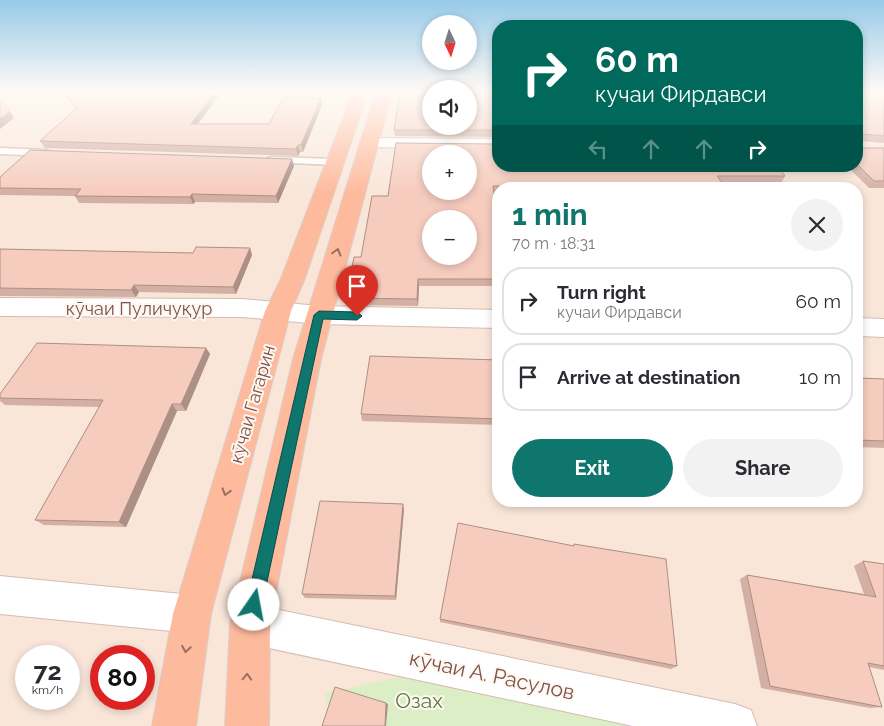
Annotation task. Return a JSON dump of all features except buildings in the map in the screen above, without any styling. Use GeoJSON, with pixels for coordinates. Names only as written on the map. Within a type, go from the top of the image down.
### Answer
{"type":"FeatureCollection","features":[{"type":"Feature","properties":{"kind":"highway","name":"кӯчаи Гагарин"},"geometry":{"type":"LineString","coordinates":[[174,726],[192,614],[278,311],[292,281],[349,126]]}},
{"type":"Feature","properties":{"kind":"highway"},"geometry":{"type":"LineString","coordinates":[[247,726],[250,624],[319,315],[374,126]]}},
{"type":"Feature","properties":{"kind":"street"},"geometry":{"type":"LineString","coordinates":[[369,143],[492,144]]}},
{"type":"Feature","properties":{"kind":"street","name":"кӯчаи Пуличуқур"},"geometry":{"type":"LineString","coordinates":[[0,306],[242,308],[319,315],[492,319]]}},
{"type":"Feature","properties":{"kind":"street"},"geometry":{"type":"LineString","coordinates":[[863,328],[884,328]]}},
{"type":"Feature","properties":{"kind":"street"},"geometry":{"type":"LineString","coordinates":[[0,595],[192,614]]}},
{"type":"Feature","properties":{"kind":"street","name":"кӯчаи А. Расулов"},"geometry":{"type":"LineString","coordinates":[[250,624],[735,726]]}},
{"type":"Feature","properties":{"kind":"lane"},"geometry":{"type":"LineString","coordinates":[[0,152],[59,153]]}},
{"type":"Feature","properties":{"kind":"lane"},"geometry":{"type":"LineString","coordinates":[[257,160],[336,162]]}},
{"type":"Feature","properties":{"kind":"shaded area"},"geometry":{"type":"Polygon","coordinates":[[[0,126],[422,126],[422,135],[477,135],[477,126],[492,126],[492,172],[863,172],[863,126],[884,126],[884,726],[0,726],[0,126]]]}},
{"type":"Feature","properties":{"kind":"green space","name":"Озах"},"geometry":{"type":"Polygon","coordinates":[[[422,672],[659,726],[332,726],[325,693],[422,672]]]}},
{"type":"Feature","properties":{"kind":"route"},"geometry":{"type":"LineString","coordinates":[[254,605],[307,359],[319,315],[357,316]]}}]}
